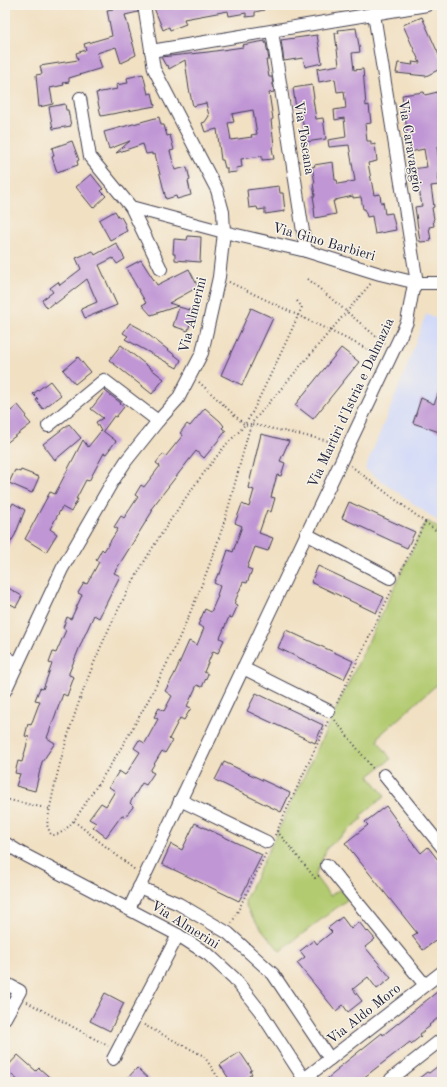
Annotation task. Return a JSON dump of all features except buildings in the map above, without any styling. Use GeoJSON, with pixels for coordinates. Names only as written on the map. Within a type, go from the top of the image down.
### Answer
{"type":"FeatureCollection","features":[{"type":"Feature","properties":{"kind":"street","name":"Via Almerini"},"geometry":{"type":"LineString","coordinates":[[5,691],[62,569],[111,484],[126,461],[178,399],[202,353],[219,277],[224,232],[223,212],[217,190],[154,69],[144,5]]}},
{"type":"Feature","properties":{"kind":"street"},"geometry":{"type":"LineString","coordinates":[[151,51],[427,5]]}},
{"type":"Feature","properties":{"kind":"street","name":"Via Caravaggio"},"geometry":{"type":"LineString","coordinates":[[374,14],[417,283]]}},
{"type":"Feature","properties":{"kind":"street","name":"Via Toscana"},"geometry":{"type":"LineString","coordinates":[[272,31],[306,251]]}},
{"type":"Feature","properties":{"kind":"street"},"geometry":{"type":"LineString","coordinates":[[80,98],[90,157],[131,207],[161,268]]}},
{"type":"Feature","properties":{"kind":"street","name":"Via Gino Barbieri"},"geometry":{"type":"LineString","coordinates":[[131,207],[224,232],[306,251],[380,274],[417,283],[442,283]]}},
{"type":"Feature","properties":{"kind":"street","name":"Via Martiri d'Istria e Dalmazia"},"geometry":{"type":"LineString","coordinates":[[129,909],[407,322],[413,289],[417,283]]}},
{"type":"Feature","properties":{"kind":"street"},"geometry":{"type":"LineString","coordinates":[[48,426],[104,380],[158,421]]}},
{"type":"Feature","properties":{"kind":"street"},"geometry":{"type":"LineString","coordinates":[[306,534],[394,580]]}},
{"type":"Feature","properties":{"kind":"street"},"geometry":{"type":"LineString","coordinates":[[5,656],[17,664]]}},
{"type":"Feature","properties":{"kind":"street"},"geometry":{"type":"LineString","coordinates":[[243,668],[330,713]]}},
{"type":"Feature","properties":{"kind":"street"},"geometry":{"type":"LineString","coordinates":[[384,775],[442,847]]}},
{"type":"Feature","properties":{"kind":"street"},"geometry":{"type":"LineString","coordinates":[[180,800],[269,844]]}},
{"type":"Feature","properties":{"kind":"street","name":"Via Almerini"},"geometry":{"type":"LineString","coordinates":[[5,843],[178,935],[209,955],[234,978],[260,1012],[305,1081]]}},
{"type":"Feature","properties":{"kind":"street"},"geometry":{"type":"LineString","coordinates":[[328,866],[425,985]]}},
{"type":"Feature","properties":{"kind":"street"},"geometry":{"type":"LineString","coordinates":[[141,882],[228,933],[273,974],[330,1059]]}},
{"type":"Feature","properties":{"kind":"street"},"geometry":{"type":"LineString","coordinates":[[115,1055],[178,935]]}},
{"type":"Feature","properties":{"kind":"street","name":"Via Aldo Moro"},"geometry":{"type":"LineString","coordinates":[[305,1081],[330,1059],[442,972]]}},
{"type":"Feature","properties":{"kind":"street"},"geometry":{"type":"LineString","coordinates":[[5,983],[20,991],[5,1018]]}},
{"type":"Feature","properties":{"kind":"street"},"geometry":{"type":"LineString","coordinates":[[394,1082],[391,1079],[442,1039]]}},
{"type":"Feature","properties":{"kind":"path"},"geometry":{"type":"LineString","coordinates":[[297,301],[302,307],[286,344],[245,425],[226,445],[185,498],[154,546],[103,641],[78,705],[57,777],[47,825],[52,835],[60,834],[74,821],[124,744],[174,647],[195,601],[216,545],[251,424],[380,274]]}},
{"type":"Feature","properties":{"kind":"path"},"geometry":{"type":"LineString","coordinates":[[219,277],[330,332],[391,355]]}},
{"type":"Feature","properties":{"kind":"path"},"geometry":{"type":"LineString","coordinates":[[308,279],[347,312],[391,355]]}},
{"type":"Feature","properties":{"kind":"path"},"geometry":{"type":"LineString","coordinates":[[191,374],[245,425]]}},
{"type":"Feature","properties":{"kind":"path"},"geometry":{"type":"LineString","coordinates":[[245,425],[251,424],[348,445]]}},
{"type":"Feature","properties":{"kind":"path"},"geometry":{"type":"LineString","coordinates":[[342,459],[442,535]]}},
{"type":"Feature","properties":{"kind":"path"},"geometry":{"type":"LineString","coordinates":[[228,933],[330,713],[394,580],[424,522]]}},
{"type":"Feature","properties":{"kind":"path"},"geometry":{"type":"LineString","coordinates":[[330,713],[374,770],[384,775]]}},
{"type":"Feature","properties":{"kind":"path"},"geometry":{"type":"LineString","coordinates":[[5,799],[50,809]]}},
{"type":"Feature","properties":{"kind":"path"},"geometry":{"type":"LineString","coordinates":[[74,821],[141,882]]}},
{"type":"Feature","properties":{"kind":"path"},"geometry":{"type":"LineString","coordinates":[[276,831],[315,878],[328,866]]}},
{"type":"Feature","properties":{"kind":"path"},"geometry":{"type":"LineString","coordinates":[[17,996],[115,1055]]}},
{"type":"Feature","properties":{"kind":"path"},"geometry":{"type":"LineString","coordinates":[[134,1020],[204,1056],[221,1082]]}},
{"type":"Feature","properties":{"kind":"shaded area"},"geometry":{"type":"Polygon","coordinates":[[[426,314],[442,322],[442,524],[365,469],[402,379],[426,314]]]}},
{"type":"Feature","properties":{"kind":"green space"},"geometry":{"type":"Polygon","coordinates":[[[427,522],[442,531],[442,680],[379,736],[378,741],[391,759],[369,776],[385,796],[360,816],[362,819],[327,848],[315,876],[330,896],[340,889],[348,899],[280,951],[249,911],[245,900],[424,525],[427,522]]]}}]}
